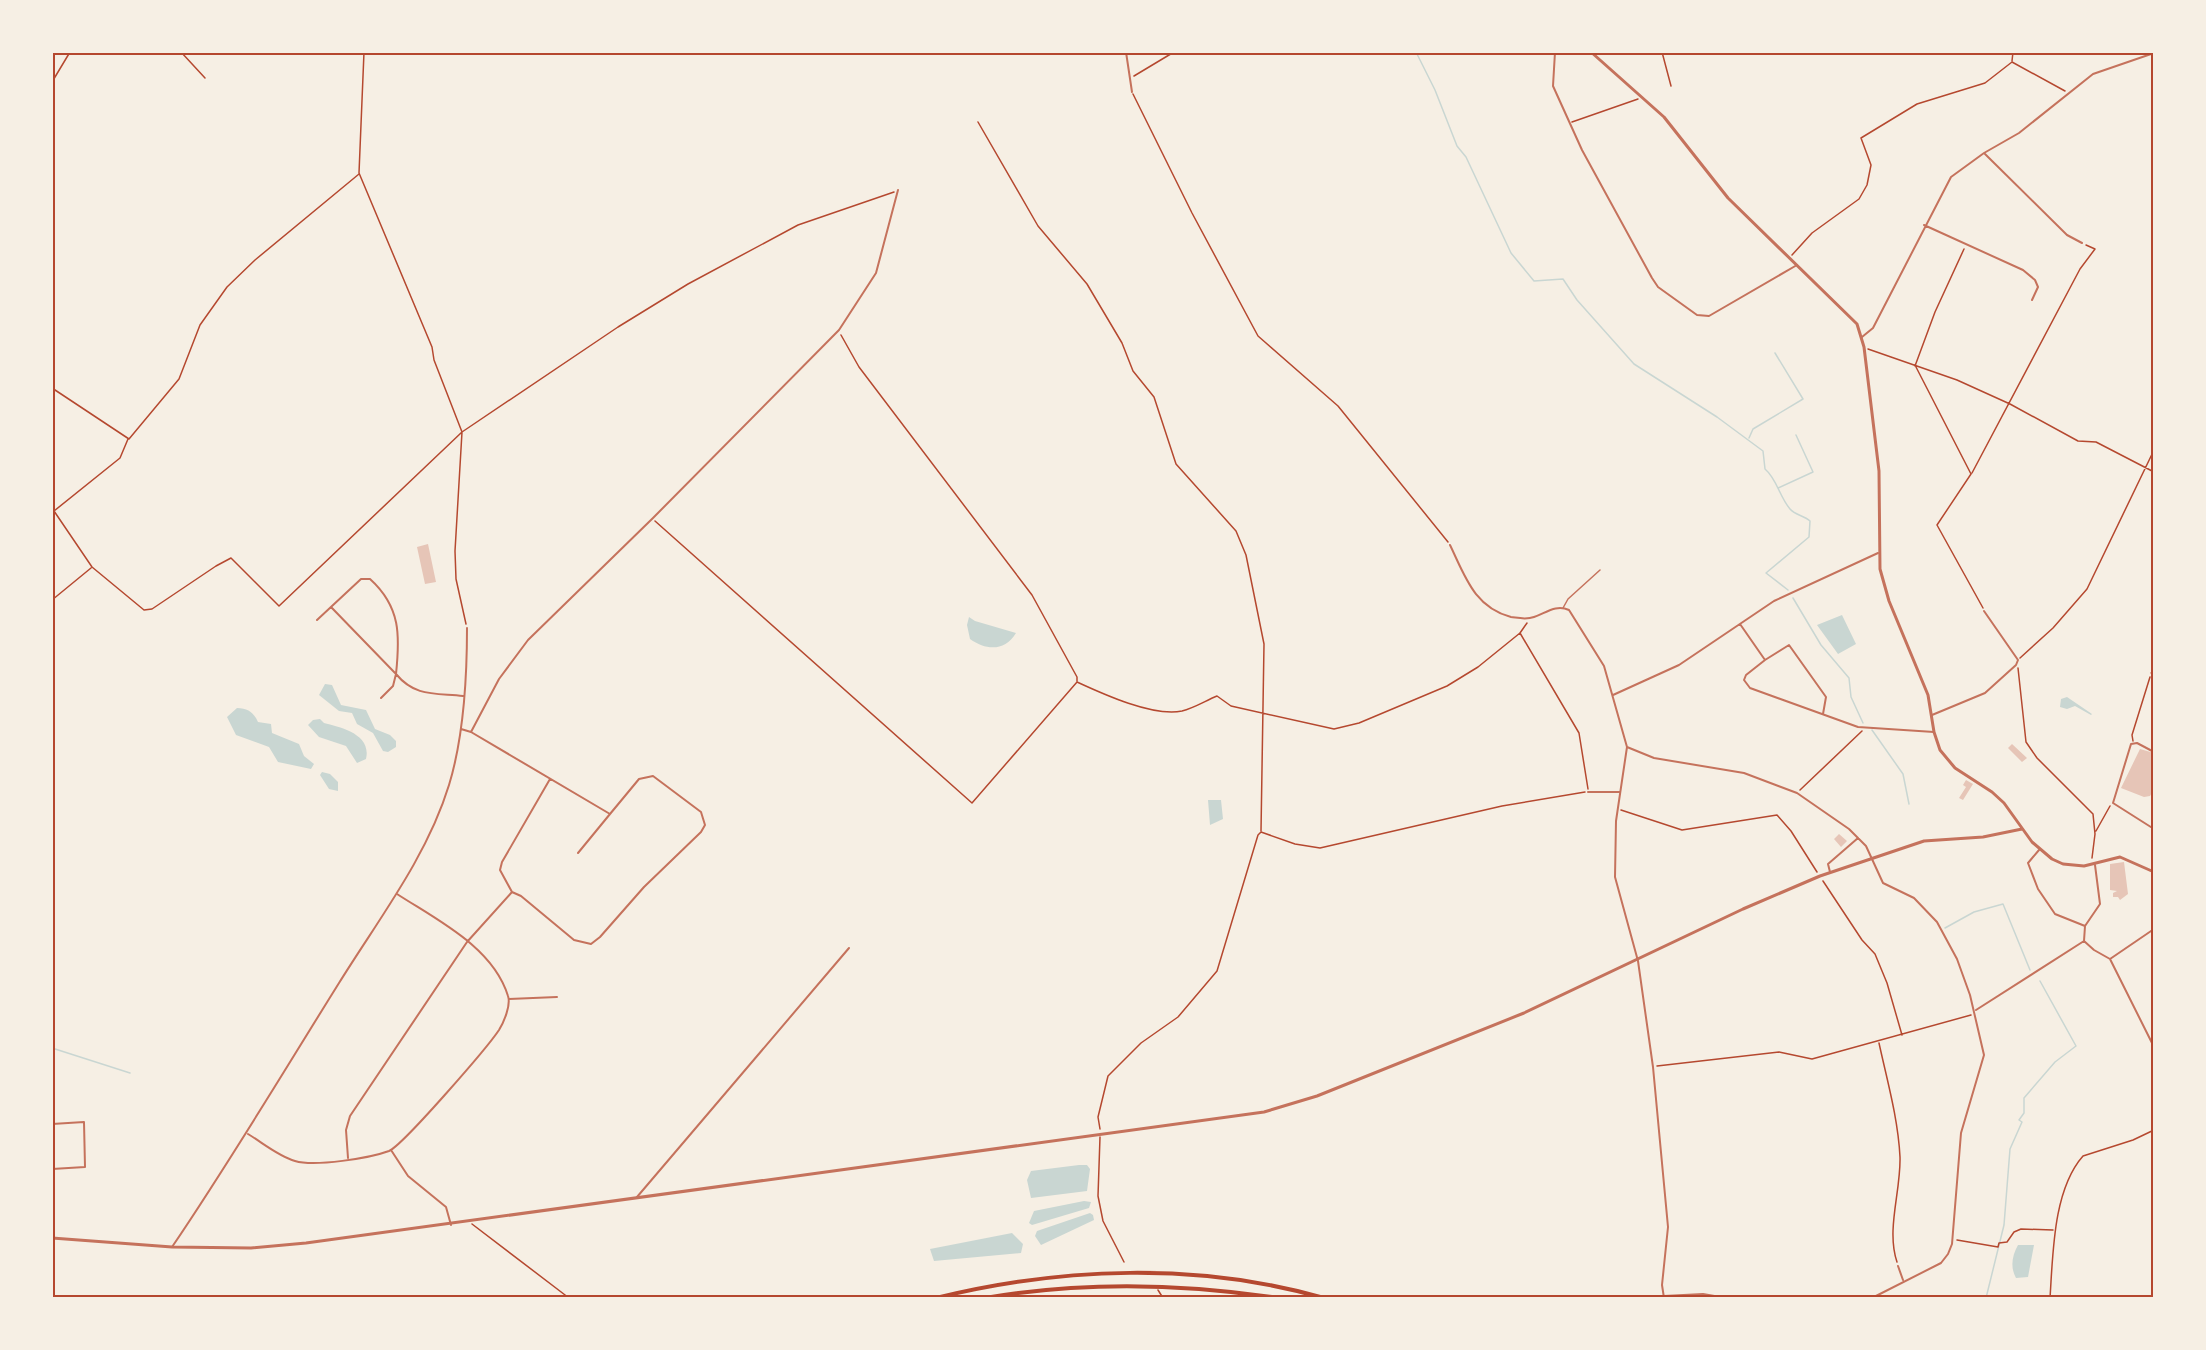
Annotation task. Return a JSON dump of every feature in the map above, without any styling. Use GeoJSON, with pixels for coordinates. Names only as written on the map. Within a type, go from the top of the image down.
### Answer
{"type":"FeatureCollection","features":[{"type":"Feature","properties":{"kind":"highway"},"geometry":{"type":"LineString","coordinates":[[936,1298],[1047,1278],[1136,1273],[1212,1277],[1283,1287],[1324,1298]]}},
{"type":"Feature","properties":{"kind":"highway"},"geometry":{"type":"LineString","coordinates":[[985,1298],[1078,1285],[1118,1284],[1190,1286],[1278,1298]]}},
{"type":"Feature","properties":{"kind":"street"},"geometry":{"type":"LineString","coordinates":[[1126,52],[1132,92]]}},
{"type":"Feature","properties":{"kind":"street"},"geometry":{"type":"LineString","coordinates":[[1555,52],[1553,86],[1594,173],[1658,287],[1697,315],[1709,316],[1797,265]]}},
{"type":"Feature","properties":{"kind":"street"},"geometry":{"type":"LineString","coordinates":[[1592,52],[1645,97],[1664,117],[1728,198],[1857,324],[1864,348],[1879,471],[1878,554],[1884,587],[1928,695],[1934,732],[1940,750],[1961,773],[1992,792],[2039,850],[2063,864],[2095,865],[2120,857],[2154,872]]}},
{"type":"Feature","properties":{"kind":"street"},"geometry":{"type":"LineString","coordinates":[[1862,337],[1873,328],[1924,225],[1951,177],[1984,153],[2019,133],[2093,74],[2154,53]]}},
{"type":"Feature","properties":{"kind":"street"},"geometry":{"type":"LineString","coordinates":[[1984,153],[2067,235],[2082,243]]}},
{"type":"Feature","properties":{"kind":"street"},"geometry":{"type":"LineString","coordinates":[[471,732],[499,679],[528,639],[653,518],[839,330],[876,273],[898,190]]}},
{"type":"Feature","properties":{"kind":"street"},"geometry":{"type":"LineString","coordinates":[[1924,225],[2029,275],[2038,287],[2032,300]]}},
{"type":"Feature","properties":{"kind":"street"},"geometry":{"type":"LineString","coordinates":[[1450,545],[1480,602],[1498,613],[1528,619],[1563,608],[1574,616],[1604,666],[1627,747],[1617,808],[1615,877],[1638,961],[1653,1067],[1668,1227],[1662,1285],[1664,1297],[1703,1294],[1726,1298]]}},
{"type":"Feature","properties":{"kind":"street"},"geometry":{"type":"LineString","coordinates":[[1613,695],[1678,665],[1774,601],[1878,554]]}},
{"type":"Feature","properties":{"kind":"street"},"geometry":{"type":"LineString","coordinates":[[317,620],[361,579],[373,581],[398,621],[396,674],[393,686],[381,698]]}},
{"type":"Feature","properties":{"kind":"street"},"geometry":{"type":"LineString","coordinates":[[331,607],[406,686],[417,692],[463,696]]}},
{"type":"Feature","properties":{"kind":"street"},"geometry":{"type":"LineString","coordinates":[[1932,715],[1985,693],[2016,665],[2018,660],[1984,611]]}},
{"type":"Feature","properties":{"kind":"street"},"geometry":{"type":"LineString","coordinates":[[1740,624],[1765,660]]}},
{"type":"Feature","properties":{"kind":"street"},"geometry":{"type":"LineString","coordinates":[[172,1247],[248,1134],[396,894],[420,849],[448,788],[456,759],[467,628]]}},
{"type":"Feature","properties":{"kind":"street"},"geometry":{"type":"LineString","coordinates":[[1823,714],[1826,697],[1789,645],[1746,675],[1744,680],[1750,688],[1823,714],[1863,727],[1934,732]]}},
{"type":"Feature","properties":{"kind":"street"},"geometry":{"type":"LineString","coordinates":[[460,729],[471,732],[610,814]]}},
{"type":"Feature","properties":{"kind":"street"},"geometry":{"type":"LineString","coordinates":[[2154,752],[2134,742],[2129,748],[2113,803],[2154,829]]}},
{"type":"Feature","properties":{"kind":"street"},"geometry":{"type":"LineString","coordinates":[[1627,747],[1654,758],[1743,772],[1797,793],[1834,817],[1866,846],[1883,883],[1914,898],[1937,922],[1957,959],[1975,1012],[1984,1059],[1961,1133],[1952,1240],[1948,1254],[1941,1263],[1872,1298]]}},
{"type":"Feature","properties":{"kind":"street"},"geometry":{"type":"LineString","coordinates":[[550,779],[502,862],[500,870],[512,892],[521,896],[574,940],[591,944],[600,937],[644,887],[701,832],[705,825],[701,812],[652,776],[639,779],[578,853]]}},
{"type":"Feature","properties":{"kind":"street"},"geometry":{"type":"LineString","coordinates":[[1588,792],[1619,792]]}},
{"type":"Feature","properties":{"kind":"street"},"geometry":{"type":"LineString","coordinates":[[52,1238],[172,1247],[251,1248],[469,1222],[1241,1116],[1287,1106],[1524,1013],[1638,961],[1743,909],[1820,876],[1924,841],[1983,837],[2022,829]]}},
{"type":"Feature","properties":{"kind":"street"},"geometry":{"type":"LineString","coordinates":[[1830,873],[1828,864],[1858,838]]}},
{"type":"Feature","properties":{"kind":"street"},"geometry":{"type":"LineString","coordinates":[[2039,850],[2028,863],[2047,906],[2055,914],[2085,926]]}},
{"type":"Feature","properties":{"kind":"street"},"geometry":{"type":"LineString","coordinates":[[2095,865],[2100,904],[2085,926],[2085,941],[2094,950],[2110,959],[2154,1047]]}},
{"type":"Feature","properties":{"kind":"street"},"geometry":{"type":"LineString","coordinates":[[348,1158],[346,1130],[350,1116],[467,942],[512,892]]}},
{"type":"Feature","properties":{"kind":"street"},"geometry":{"type":"LineString","coordinates":[[248,1134],[297,1162],[311,1163],[391,1150],[410,1132],[492,1040],[504,1020],[509,999],[499,973],[449,927],[396,894]]}},
{"type":"Feature","properties":{"kind":"street"},"geometry":{"type":"LineString","coordinates":[[2110,959],[2154,929]]}},
{"type":"Feature","properties":{"kind":"street"},"geometry":{"type":"LineString","coordinates":[[1975,1012],[2085,941]]}},
{"type":"Feature","properties":{"kind":"street"},"geometry":{"type":"LineString","coordinates":[[637,1198],[661,1166],[849,948]]}},
{"type":"Feature","properties":{"kind":"street"},"geometry":{"type":"LineString","coordinates":[[509,999],[557,997]]}},
{"type":"Feature","properties":{"kind":"street"},"geometry":{"type":"LineString","coordinates":[[52,1124],[84,1122],[85,1167],[52,1169]]}},
{"type":"Feature","properties":{"kind":"street"},"geometry":{"type":"LineString","coordinates":[[391,1150],[408,1176],[446,1207],[451,1224]]}},
{"type":"Feature","properties":{"kind":"street"},"geometry":{"type":"LineString","coordinates":[[1898,1266],[1904,1280]]}},
{"type":"Feature","properties":{"kind":"lane"},"geometry":{"type":"LineString","coordinates":[[1563,608],[1568,599],[1600,570]]}},
{"type":"Feature","properties":{"kind":"path"},"geometry":{"type":"LineString","coordinates":[[52,81],[70,52]]}},
{"type":"Feature","properties":{"kind":"path"},"geometry":{"type":"LineString","coordinates":[[181,52],[205,78]]}},
{"type":"Feature","properties":{"kind":"path"},"geometry":{"type":"LineString","coordinates":[[364,52],[359,173],[432,347],[434,360],[462,432],[454,551],[456,579],[467,628]]}},
{"type":"Feature","properties":{"kind":"path"},"geometry":{"type":"LineString","coordinates":[[1130,77],[1174,52]]}},
{"type":"Feature","properties":{"kind":"path"},"geometry":{"type":"LineString","coordinates":[[1662,52],[1671,86]]}},
{"type":"Feature","properties":{"kind":"path"},"geometry":{"type":"LineString","coordinates":[[1789,258],[1812,233],[1859,199],[1867,185],[1871,165],[1861,138],[1917,104],[1985,83],[2012,62],[2013,52]]}},
{"type":"Feature","properties":{"kind":"path"},"geometry":{"type":"LineString","coordinates":[[2012,62],[2068,93]]}},
{"type":"Feature","properties":{"kind":"path"},"geometry":{"type":"LineString","coordinates":[[1132,92],[1192,213],[1258,336],[1338,406],[1450,545]]}},
{"type":"Feature","properties":{"kind":"path"},"geometry":{"type":"LineString","coordinates":[[1570,123],[1645,97]]}},
{"type":"Feature","properties":{"kind":"path"},"geometry":{"type":"LineString","coordinates":[[978,122],[1038,226],[1087,284],[1122,343],[1133,370],[1154,397],[1176,464],[1236,531],[1246,555],[1264,644],[1265,681],[1261,714],[1261,832],[1258,835],[1217,971],[1178,1017],[1141,1043],[1108,1076],[1098,1117],[1100,1136],[1098,1196],[1103,1221],[1124,1262]]}},
{"type":"Feature","properties":{"kind":"path"},"geometry":{"type":"LineString","coordinates":[[359,173],[255,260],[227,287],[200,325],[179,379],[128,439],[120,458],[54,511],[92,567],[144,610],[152,609],[231,558],[279,606],[462,432],[618,327],[688,284],[798,225],[898,190]]}},
{"type":"Feature","properties":{"kind":"path"},"geometry":{"type":"LineString","coordinates":[[1984,611],[1937,525],[1971,474],[2080,269],[2095,249],[2082,243]]}},
{"type":"Feature","properties":{"kind":"path"},"geometry":{"type":"LineString","coordinates":[[1966,245],[1935,312],[1915,366],[1971,474]]}},
{"type":"Feature","properties":{"kind":"path"},"geometry":{"type":"LineString","coordinates":[[653,518],[972,803],[1077,682],[1077,677],[1056,634],[1032,595],[859,368],[843,344],[839,330]]}},
{"type":"Feature","properties":{"kind":"path"},"geometry":{"type":"LineString","coordinates":[[1864,348],[1957,380],[2008,403],[2078,441],[2096,442],[2154,472]]}},
{"type":"Feature","properties":{"kind":"path"},"geometry":{"type":"LineString","coordinates":[[52,388],[128,439]]}},
{"type":"Feature","properties":{"kind":"path"},"geometry":{"type":"LineString","coordinates":[[2018,660],[2053,628],[2087,589],[2154,450]]}},
{"type":"Feature","properties":{"kind":"path"},"geometry":{"type":"LineString","coordinates":[[52,600],[92,567]]}},
{"type":"Feature","properties":{"kind":"path"},"geometry":{"type":"LineString","coordinates":[[1077,682],[1114,699],[1162,711],[1180,711],[1217,696],[1231,706],[1334,729],[1359,723],[1447,686],[1478,667],[1520,633],[1528,619]]}},
{"type":"Feature","properties":{"kind":"path"},"geometry":{"type":"LineString","coordinates":[[1261,832],[1295,844],[1320,848],[1502,806],[1588,792],[1578,733],[1520,633]]}},
{"type":"Feature","properties":{"kind":"path"},"geometry":{"type":"LineString","coordinates":[[2016,665],[2026,742],[2037,758],[2093,814],[2095,832],[2092,855],[2095,865]]}},
{"type":"Feature","properties":{"kind":"path"},"geometry":{"type":"LineString","coordinates":[[2134,742],[2132,735],[2152,674]]}},
{"type":"Feature","properties":{"kind":"path"},"geometry":{"type":"LineString","coordinates":[[1797,793],[1863,730],[1863,727]]}},
{"type":"Feature","properties":{"kind":"path"},"geometry":{"type":"LineString","coordinates":[[2095,832],[2113,803]]}},
{"type":"Feature","properties":{"kind":"path"},"geometry":{"type":"LineString","coordinates":[[1617,808],[1682,830],[1777,815],[1791,831],[1862,940],[1875,954],[1902,1035]]}},
{"type":"Feature","properties":{"kind":"path"},"geometry":{"type":"LineString","coordinates":[[1653,1067],[1779,1052],[1812,1059],[1878,1042],[1975,1012]]}},
{"type":"Feature","properties":{"kind":"path"},"geometry":{"type":"LineString","coordinates":[[1878,1042],[1898,1125],[1900,1159],[1892,1248],[1898,1266]]}},
{"type":"Feature","properties":{"kind":"path"},"geometry":{"type":"LineString","coordinates":[[2050,1298],[2054,1230],[2071,1177],[2083,1156],[2133,1140],[2154,1130]]}},
{"type":"Feature","properties":{"kind":"path"},"geometry":{"type":"LineString","coordinates":[[469,1222],[569,1298]]}},
{"type":"Feature","properties":{"kind":"path"},"geometry":{"type":"LineString","coordinates":[[1952,1240],[1998,1247],[1999,1243],[2012,1238],[2014,1232],[2021,1229],[2054,1230]]}},
{"type":"Feature","properties":{"kind":"shaded area"},"geometry":{"type":"Polygon","coordinates":[[[1842,615],[1856,644],[1838,654],[1817,625],[1842,615]]]}},
{"type":"Feature","properties":{"kind":"shaded area"},"geometry":{"type":"Polygon","coordinates":[[[969,617],[975,621],[1016,633],[1012,639],[1001,646],[983,646],[970,639],[967,625],[969,617]]]}},
{"type":"Feature","properties":{"kind":"shaded area"},"geometry":{"type":"Polygon","coordinates":[[[325,684],[332,685],[341,705],[366,710],[375,729],[390,735],[396,741],[396,747],[388,752],[383,751],[373,733],[357,724],[352,713],[339,711],[319,695],[325,684]]]}},
{"type":"Feature","properties":{"kind":"shaded area"},"geometry":{"type":"Polygon","coordinates":[[[2067,697],[2092,714],[2075,706],[2067,709],[2060,707],[2061,699],[2067,697]]]}},
{"type":"Feature","properties":{"kind":"shaded area"},"geometry":{"type":"Polygon","coordinates":[[[237,708],[250,712],[258,722],[271,724],[272,733],[299,744],[304,756],[314,764],[311,769],[278,762],[269,747],[236,735],[227,717],[237,708]]]}},
{"type":"Feature","properties":{"kind":"shaded area"},"geometry":{"type":"Polygon","coordinates":[[[320,719],[324,723],[346,730],[360,738],[367,750],[366,759],[357,763],[346,746],[319,737],[308,725],[313,720],[320,719]]]}},
{"type":"Feature","properties":{"kind":"shaded area"},"geometry":{"type":"Polygon","coordinates":[[[322,772],[330,774],[338,782],[338,791],[329,789],[320,775],[322,772]]]}},
{"type":"Feature","properties":{"kind":"shaded area"},"geometry":{"type":"Polygon","coordinates":[[[1208,800],[1221,800],[1223,819],[1210,825],[1208,800]]]}},
{"type":"Feature","properties":{"kind":"shaded area"},"geometry":{"type":"Polygon","coordinates":[[[1087,1165],[1090,1169],[1087,1191],[1031,1198],[1027,1180],[1031,1171],[1087,1165]]]}},
{"type":"Feature","properties":{"kind":"shaded area"},"geometry":{"type":"Polygon","coordinates":[[[1084,1201],[1091,1202],[1089,1208],[1032,1225],[1029,1223],[1034,1211],[1084,1201]]]}},
{"type":"Feature","properties":{"kind":"shaded area"},"geometry":{"type":"Polygon","coordinates":[[[1090,1213],[1094,1220],[1041,1245],[1035,1236],[1037,1231],[1090,1213]]]}},
{"type":"Feature","properties":{"kind":"shaded area"},"geometry":{"type":"Polygon","coordinates":[[[1012,1233],[1023,1244],[1021,1253],[934,1261],[930,1249],[1012,1233]]]}},
{"type":"Feature","properties":{"kind":"shaded area"},"geometry":{"type":"Polygon","coordinates":[[[2018,1245],[2034,1245],[2028,1277],[2016,1278],[2014,1274],[2012,1262],[2018,1245]]]}},
{"type":"Feature","properties":{"kind":"building"},"geometry":{"type":"Polygon","coordinates":[[[428,544],[436,582],[425,584],[417,547],[428,544]]]}},
{"type":"Feature","properties":{"kind":"building"},"geometry":{"type":"Polygon","coordinates":[[[2012,744],[2027,758],[2022,762],[2008,748],[2012,744]]]}},
{"type":"Feature","properties":{"kind":"building"},"geometry":{"type":"Polygon","coordinates":[[[2140,749],[2154,753],[2154,789],[2150,796],[2144,797],[2121,788],[2140,749]]]}},
{"type":"Feature","properties":{"kind":"building"},"geometry":{"type":"Polygon","coordinates":[[[1966,780],[1973,784],[1963,800],[1959,798],[1966,787],[1963,785],[1966,780]]]}},
{"type":"Feature","properties":{"kind":"building"},"geometry":{"type":"Polygon","coordinates":[[[1839,834],[1847,841],[1841,847],[1834,839],[1839,834]]]}},
{"type":"Feature","properties":{"kind":"building"},"geometry":{"type":"Polygon","coordinates":[[[2124,862],[2128,894],[2120,900],[2118,897],[2113,897],[2113,893],[2117,891],[2110,890],[2110,864],[2124,862]]]}},
{"type":"Feature","properties":{"kind":"waterway"},"geometry":{"type":"LineString","coordinates":[[1416,52],[1435,90],[1457,146],[1466,157],[1511,253],[1534,281],[1563,279],[1577,300],[1634,364],[1717,417],[1763,451],[1765,469],[1786,504],[1792,511],[1810,521],[1809,537],[1766,573],[1788,590]]}},
{"type":"Feature","properties":{"kind":"waterway"},"geometry":{"type":"LineString","coordinates":[[1749,438],[1753,429],[1803,399],[1775,353]]}},
{"type":"Feature","properties":{"kind":"waterway"},"geometry":{"type":"LineString","coordinates":[[1778,488],[1813,472],[1796,435]]}},
{"type":"Feature","properties":{"kind":"waterway"},"geometry":{"type":"LineString","coordinates":[[1793,598],[1821,645],[1849,678],[1851,697],[1863,723]]}},
{"type":"Feature","properties":{"kind":"waterway"},"geometry":{"type":"LineString","coordinates":[[1872,730],[1903,774],[1909,804]]}},
{"type":"Feature","properties":{"kind":"waterway"},"geometry":{"type":"LineString","coordinates":[[1945,928],[1974,912],[2003,904],[2030,970]]}},
{"type":"Feature","properties":{"kind":"waterway"},"geometry":{"type":"LineString","coordinates":[[1986,1298],[2004,1225],[2010,1149],[2022,1122],[2019,1120],[2024,1113],[2024,1098],[2055,1062],[2076,1046],[2040,981]]}},
{"type":"Feature","properties":{"kind":"waterway"},"geometry":{"type":"LineString","coordinates":[[52,1048],[130,1073]]}}]}
